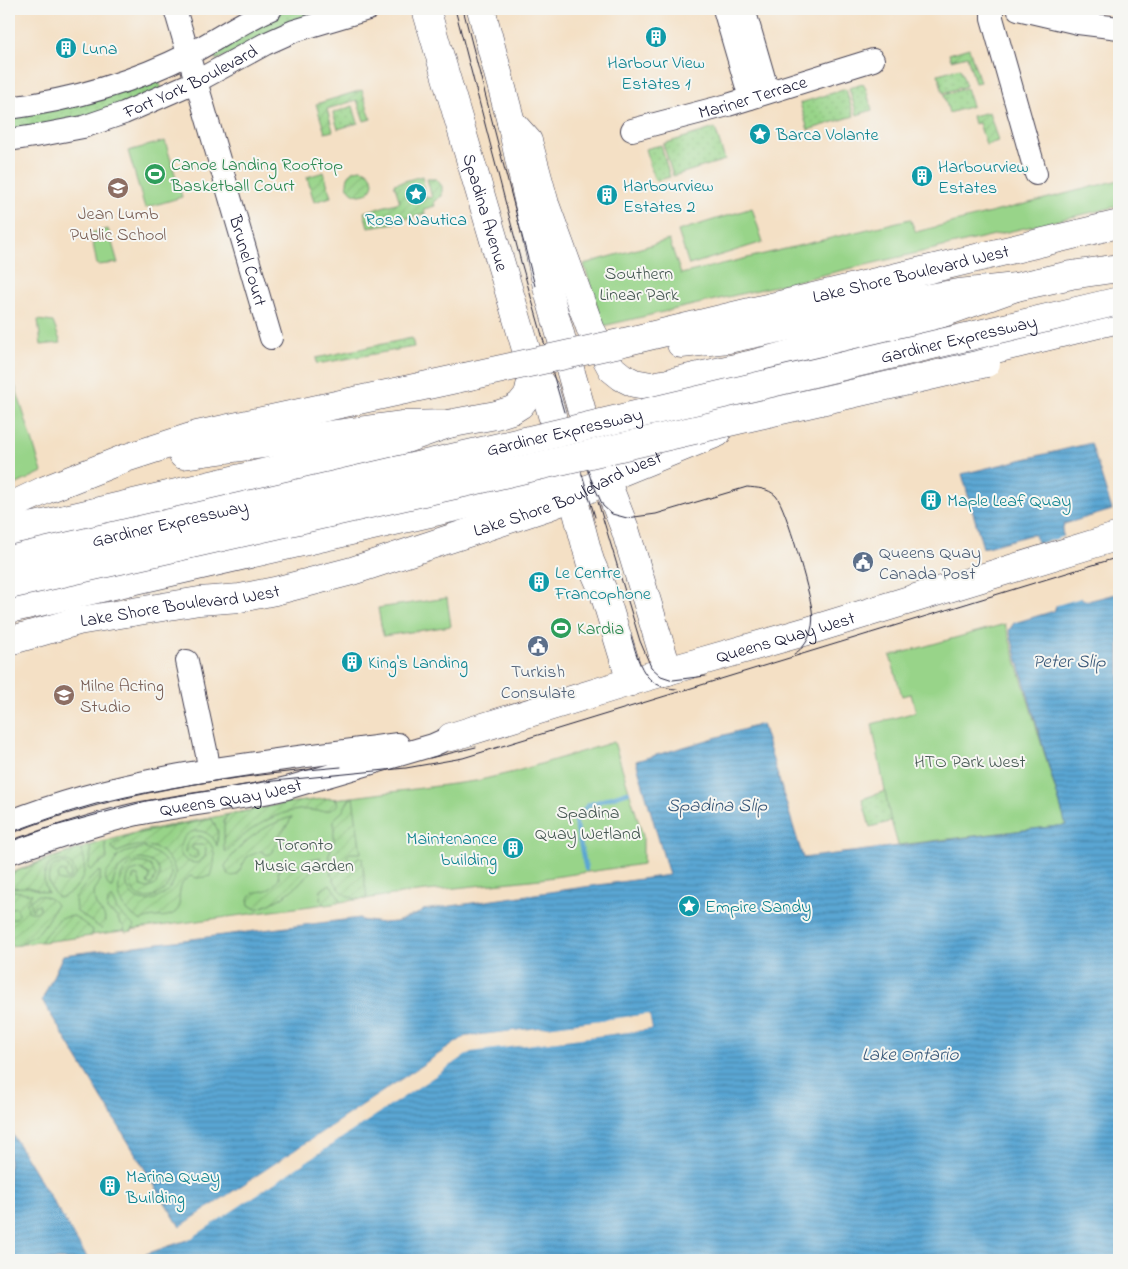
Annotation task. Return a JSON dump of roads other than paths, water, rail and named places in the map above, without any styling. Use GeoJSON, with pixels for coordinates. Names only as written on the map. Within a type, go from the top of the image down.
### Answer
{"type":"FeatureCollection","features":[{"type":"Feature","properties":{"kind":"main road","name":"Spadina Avenue"},"geometry":{"type":"LineString","coordinates":[[426,9],[533,373],[545,390],[552,415]]}},
{"type":"Feature","properties":{"kind":"main road"},"geometry":{"type":"LineString","coordinates":[[481,9],[510,122],[537,248],[581,408]]}},
{"type":"Feature","properties":{"kind":"main road"},"geometry":{"type":"LineString","coordinates":[[510,122],[528,141],[545,204],[591,330],[612,369],[622,378],[634,383],[650,386],[749,365],[937,315],[1016,287]]}},
{"type":"Feature","properties":{"kind":"main road","name":"Lake Shore Boulevard West"},"geometry":{"type":"LineString","coordinates":[[9,507],[45,490],[126,458],[197,435],[620,343],[1119,224]]}},
{"type":"Feature","properties":{"kind":"main road"},"geometry":{"type":"LineString","coordinates":[[620,343],[663,346],[728,338],[908,300],[1016,287],[1119,268]]}},
{"type":"Feature","properties":{"kind":"main road","name":"Gardiner Expressway"},"geometry":{"type":"LineString","coordinates":[[9,560],[1119,301]]}},
{"type":"Feature","properties":{"kind":"main road","name":"Lake Shore Boulevard West"},"geometry":{"type":"LineString","coordinates":[[9,641],[78,621],[199,601],[240,598],[352,571],[506,521],[570,484],[604,472],[621,472],[826,389],[1119,319]]}},
{"type":"Feature","properties":{"kind":"main road","name":"Gardiner Expressway"},"geometry":{"type":"LineString","coordinates":[[9,585],[1018,355],[1119,329]]}},
{"type":"Feature","properties":{"kind":"main road"},"geometry":{"type":"LineString","coordinates":[[9,532],[400,442],[448,424],[512,410],[520,405],[528,395],[533,373]]}},
{"type":"Feature","properties":{"kind":"main road"},"geometry":{"type":"LineString","coordinates":[[126,458],[189,454],[401,425],[448,424]]}},
{"type":"Feature","properties":{"kind":"main road"},"geometry":{"type":"LineString","coordinates":[[604,472],[625,528],[668,671]]}},
{"type":"Feature","properties":{"kind":"main road"},"geometry":{"type":"LineString","coordinates":[[9,609],[491,499],[570,484],[590,561],[604,592],[631,682]]}},
{"type":"Feature","properties":{"kind":"main road","name":"Queens Quay West"},"geometry":{"type":"LineString","coordinates":[[451,737],[1119,536]]}},
{"type":"Feature","properties":{"kind":"street","name":"Brunel Court"},"geometry":{"type":"LineString","coordinates":[[175,9],[271,338]]}},
{"type":"Feature","properties":{"kind":"street","name":"Fort York Boulevard"},"geometry":{"type":"LineString","coordinates":[[9,140],[83,127],[124,113],[193,67],[271,9]]}},
{"type":"Feature","properties":{"kind":"street","name":"Fort York Boulevard"},"geometry":{"type":"LineString","coordinates":[[9,108],[84,95],[120,82],[193,67],[265,44],[294,31],[368,9]]}},
{"type":"Feature","properties":{"kind":"street"},"geometry":{"type":"LineString","coordinates":[[724,9],[759,95]]}},
{"type":"Feature","properties":{"kind":"street"},"geometry":{"type":"LineString","coordinates":[[744,9],[759,95]]}},
{"type":"Feature","properties":{"kind":"street"},"geometry":{"type":"LineString","coordinates":[[992,9],[992,18],[1036,174]]}},
{"type":"Feature","properties":{"kind":"street"},"geometry":{"type":"LineString","coordinates":[[1018,9],[1078,23],[1119,28]]}},
{"type":"Feature","properties":{"kind":"street","name":"Mariner Terrace"},"geometry":{"type":"LineString","coordinates":[[632,130],[759,95],[873,60]]}},
{"type":"Feature","properties":{"kind":"street"},"geometry":{"type":"LineString","coordinates":[[187,661],[208,755],[209,770]]}},
{"type":"Feature","properties":{"kind":"street","name":"Queens Quay West"},"geometry":{"type":"LineString","coordinates":[[9,822],[71,801],[121,787],[209,770],[451,737]]}},
{"type":"Feature","properties":{"kind":"street","name":"Queens Quay West"},"geometry":{"type":"LineString","coordinates":[[9,853],[85,828],[136,815],[287,788],[417,750],[451,737]]}},
{"type":"Feature","properties":{"kind":"water","name":"Lake Ontario"},"geometry":{"type":"Polygon","coordinates":[[[1091,443],[1112,510],[1064,524],[1062,531],[1082,599],[1088,601],[1119,593],[1119,1260],[128,1260],[187,1240],[471,1051],[652,1029],[649,1015],[465,1037],[180,1227],[42,1000],[63,955],[360,918],[361,920],[382,923],[396,922],[423,910],[669,875],[636,761],[762,724],[803,858],[1066,825],[1009,630],[1014,623],[1054,611],[1056,606],[1036,538],[1034,535],[1030,535],[983,548],[962,474],[1091,443]]]}},
{"type":"Feature","properties":{"kind":"water"},"geometry":{"type":"Polygon","coordinates":[[[9,1129],[86,1256],[89,1260],[9,1260],[9,1129]]]}},
{"type":"Feature","properties":{"kind":"waterway"},"geometry":{"type":"LineString","coordinates":[[586,869],[575,821],[588,805],[628,792]]}},
{"type":"Feature","properties":{"kind":"tram line"},"geometry":{"type":"LineString","coordinates":[[455,9],[521,262],[564,412]]}},
{"type":"Feature","properties":{"kind":"tram line"},"geometry":{"type":"LineString","coordinates":[[463,9],[535,286]]}},
{"type":"Feature","properties":{"kind":"tram line"},"geometry":{"type":"LineString","coordinates":[[587,467],[593,486]]}},
{"type":"Feature","properties":{"kind":"tram line"},"geometry":{"type":"LineString","coordinates":[[582,474],[595,517]]}},
{"type":"Feature","properties":{"kind":"tram line"},"geometry":{"type":"LineString","coordinates":[[591,479],[603,506],[612,514],[627,518],[656,514],[747,487],[773,493],[786,516],[807,587],[812,612],[813,620],[809,637],[803,647],[794,654]]}},
{"type":"Feature","properties":{"kind":"tram line"},"geometry":{"type":"LineString","coordinates":[[598,502],[640,641],[651,667],[661,676],[673,680],[706,676]]}},
{"type":"Feature","properties":{"kind":"tram line"},"geometry":{"type":"LineString","coordinates":[[9,842],[51,827],[146,801],[264,782],[406,768],[463,758],[1119,557]]}},
{"type":"Feature","properties":{"kind":"tram line"},"geometry":{"type":"LineString","coordinates":[[631,636],[640,664],[650,679],[666,688],[677,689]]}},
{"type":"Feature","properties":{"kind":"tram line"},"geometry":{"type":"LineString","coordinates":[[430,758],[476,747]]}},
{"type":"Feature","properties":{"kind":"tram line"},"geometry":{"type":"LineString","coordinates":[[9,833],[85,807],[156,791],[248,777],[341,767]]}},
{"type":"Feature","properties":{"kind":"place","name":"Harbour View Estates 1"},"geometry":{"type":"Point","coordinates":[656,37]}},
{"type":"Feature","properties":{"kind":"place","name":"Luna"},"geometry":{"type":"Point","coordinates":[66,48]}},
{"type":"Feature","properties":{"kind":"place","name":"Barca Volante"},"geometry":{"type":"Point","coordinates":[760,134]}},
{"type":"Feature","properties":{"kind":"place","name":"Canoe Landing Rooftop Basketball Court"},"geometry":{"type":"Point","coordinates":[155,174]}},
{"type":"Feature","properties":{"kind":"place","name":"Harbourview Estates"},"geometry":{"type":"Point","coordinates":[922,176]}},
{"type":"Feature","properties":{"kind":"place","name":"Jean Lumb Public School"},"geometry":{"type":"Point","coordinates":[118,188]}},
{"type":"Feature","properties":{"kind":"place","name":"Rosa Nautica"},"geometry":{"type":"Point","coordinates":[416,194]}},
{"type":"Feature","properties":{"kind":"place","name":"Harbourview Estates 2"},"geometry":{"type":"Point","coordinates":[607,195]}},
{"type":"Feature","properties":{"kind":"place","name":"Maple Leaf Quay"},"geometry":{"type":"Point","coordinates":[931,500]}},
{"type":"Feature","properties":{"kind":"place","name":"Queens Quay Canada Post"},"geometry":{"type":"Point","coordinates":[863,562]}},
{"type":"Feature","properties":{"kind":"place","name":"Le Centre Francophone"},"geometry":{"type":"Point","coordinates":[539,582]}},
{"type":"Feature","properties":{"kind":"place","name":"Kardia"},"geometry":{"type":"Point","coordinates":[561,628]}},
{"type":"Feature","properties":{"kind":"place","name":"Turkish Consulate"},"geometry":{"type":"Point","coordinates":[538,646]}},
{"type":"Feature","properties":{"kind":"place","name":"King's Landing"},"geometry":{"type":"Point","coordinates":[352,662]}},
{"type":"Feature","properties":{"kind":"place","name":"Milne Acting Studio"},"geometry":{"type":"Point","coordinates":[64,695]}},
{"type":"Feature","properties":{"kind":"place","name":"Maintenance building"},"geometry":{"type":"Point","coordinates":[513,848]}},
{"type":"Feature","properties":{"kind":"place","name":"Empire Sandy"},"geometry":{"type":"Point","coordinates":[689,906]}},
{"type":"Feature","properties":{"kind":"place","name":"Marina Quay Building"},"geometry":{"type":"Point","coordinates":[110,1186]}},
{"type":"Feature","properties":{"kind":"park label","name":"Southern Linear Park"},"geometry":{"type":"Point","coordinates":[639,283]}},
{"type":"Feature","properties":{"kind":"park label","name":"HTO Park West"},"geometry":{"type":"Point","coordinates":[970,761]}},
{"type":"Feature","properties":{"kind":"park label","name":"Spadina Quay Wetland"},"geometry":{"type":"Point","coordinates":[588,822]}},
{"type":"Feature","properties":{"kind":"park label","name":"Toronto Music Garden"},"geometry":{"type":"Point","coordinates":[304,854]}},
{"type":"Feature","properties":{"kind":"water label","name":"Peter Slip"},"geometry":{"type":"Point","coordinates":[1069,660]}},
{"type":"Feature","properties":{"kind":"water label","name":"Spadina Slip"},"geometry":{"type":"Point","coordinates":[717,804]}}]}
